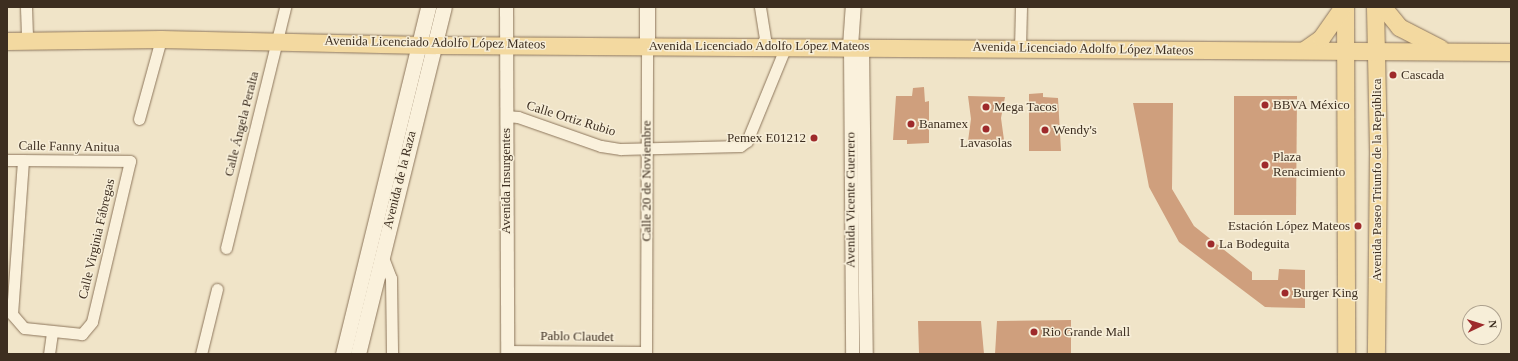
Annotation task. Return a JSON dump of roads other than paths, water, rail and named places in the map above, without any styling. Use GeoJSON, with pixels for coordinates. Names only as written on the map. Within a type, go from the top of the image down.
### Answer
{"type":"FeatureCollection","features":[{"type":"Feature","properties":{"kind":"main road","name":"Avenida de la Raza"},"geometry":{"type":"LineString","coordinates":[[358,354],[382,255],[427,44],[428,7]]}},
{"type":"Feature","properties":{"kind":"main road","name":"Avenida de la Raza"},"geometry":{"type":"LineString","coordinates":[[343,354],[427,44],[444,7]]}},
{"type":"Feature","properties":{"kind":"main road","name":"Calle 20 de Noviembre"},"geometry":{"type":"LineString","coordinates":[[647,7],[647,45]]}},
{"type":"Feature","properties":{"kind":"main road"},"geometry":{"type":"LineString","coordinates":[[853,7],[856,46]]}},
{"type":"Feature","properties":{"kind":"main road"},"geometry":{"type":"LineString","coordinates":[[1304,50],[1321,38],[1344,7]]}},
{"type":"Feature","properties":{"kind":"main road"},"geometry":{"type":"LineString","coordinates":[[1344,7],[1346,51],[1346,354]]}},
{"type":"Feature","properties":{"kind":"main road","name":"Avenida Paseo Triunfo de la República"},"geometry":{"type":"LineString","coordinates":[[1375,7],[1376,354]]}},
{"type":"Feature","properties":{"kind":"main road"},"geometry":{"type":"LineString","coordinates":[[1383,7],[1399,27],[1450,52]]}},
{"type":"Feature","properties":{"kind":"main road","name":"Avenida Licenciado Adolfo López Mateos"},"geometry":{"type":"LineString","coordinates":[[7,41],[161,39],[506,45],[856,46],[1511,52]]}},
{"type":"Feature","properties":{"kind":"street"},"geometry":{"type":"LineString","coordinates":[[26,7],[27,41]]}},
{"type":"Feature","properties":{"kind":"street","name":"Calle Ángela Peralta"},"geometry":{"type":"LineString","coordinates":[[226,248],[285,7]]}},
{"type":"Feature","properties":{"kind":"street","name":"Avenida Insurgentes"},"geometry":{"type":"LineString","coordinates":[[506,7],[507,353]]}},
{"type":"Feature","properties":{"kind":"street"},"geometry":{"type":"LineString","coordinates":[[760,7],[766,46]]}},
{"type":"Feature","properties":{"kind":"street"},"geometry":{"type":"LineString","coordinates":[[1020,48],[1021,7]]}},
{"type":"Feature","properties":{"kind":"street"},"geometry":{"type":"LineString","coordinates":[[139,119],[161,39]]}},
{"type":"Feature","properties":{"kind":"street","name":"Calle 20 de Noviembre"},"geometry":{"type":"LineString","coordinates":[[646,353],[647,45]]}},
{"type":"Feature","properties":{"kind":"street","name":"Calle Ortiz Rubio"},"geometry":{"type":"LineString","coordinates":[[506,116],[518,117],[601,146],[647,149],[735,147],[747,141],[786,46]]}},
{"type":"Feature","properties":{"kind":"street","name":"Avenida Vicente Guerrero"},"geometry":{"type":"LineString","coordinates":[[852,354],[856,46]]}},
{"type":"Feature","properties":{"kind":"street","name":"Avenida Vicente Guerrero"},"geometry":{"type":"LineString","coordinates":[[856,46],[866,354]]}},
{"type":"Feature","properties":{"kind":"street","name":"Calle Fanny Anitua"},"geometry":{"type":"LineString","coordinates":[[7,160],[130,162]]}},
{"type":"Feature","properties":{"kind":"street"},"geometry":{"type":"LineString","coordinates":[[23,160],[12,314],[24,328],[52,332],[49,354]]}},
{"type":"Feature","properties":{"kind":"street","name":"Calle Virginia Fábregas"},"geometry":{"type":"LineString","coordinates":[[52,332],[82,334],[92,322],[130,162]]}},
{"type":"Feature","properties":{"kind":"street"},"geometry":{"type":"LineString","coordinates":[[382,255],[391,278],[392,354]]}},
{"type":"Feature","properties":{"kind":"street"},"geometry":{"type":"LineString","coordinates":[[202,354],[217,289]]}},
{"type":"Feature","properties":{"kind":"street","name":"Pablo Claudet"},"geometry":{"type":"LineString","coordinates":[[507,353],[646,353]]}},
{"type":"Feature","properties":{"kind":"place","name":"Cascada"},"geometry":{"type":"Point","coordinates":[1393,75]}},
{"type":"Feature","properties":{"kind":"place","name":"BBVA México"},"geometry":{"type":"Point","coordinates":[1265,105]}},
{"type":"Feature","properties":{"kind":"place","name":"Mega Tacos"},"geometry":{"type":"Point","coordinates":[986,107]}},
{"type":"Feature","properties":{"kind":"place","name":"Banamex"},"geometry":{"type":"Point","coordinates":[911,124]}},
{"type":"Feature","properties":{"kind":"place","name":"Lavasolas"},"geometry":{"type":"Point","coordinates":[986,129]}},
{"type":"Feature","properties":{"kind":"place","name":"Wendy's"},"geometry":{"type":"Point","coordinates":[1045,130]}},
{"type":"Feature","properties":{"kind":"place","name":"Pemex E01212"},"geometry":{"type":"Point","coordinates":[814,138]}},
{"type":"Feature","properties":{"kind":"place","name":"Plaza Renacimiento"},"geometry":{"type":"Point","coordinates":[1265,165]}},
{"type":"Feature","properties":{"kind":"place","name":"Estación López Mateos"},"geometry":{"type":"Point","coordinates":[1358,226]}},
{"type":"Feature","properties":{"kind":"place","name":"La Bodeguita"},"geometry":{"type":"Point","coordinates":[1211,244]}},
{"type":"Feature","properties":{"kind":"place","name":"Burger King"},"geometry":{"type":"Point","coordinates":[1285,293]}},
{"type":"Feature","properties":{"kind":"place","name":"Rio Grande Mall"},"geometry":{"type":"Point","coordinates":[1034,332]}}]}
